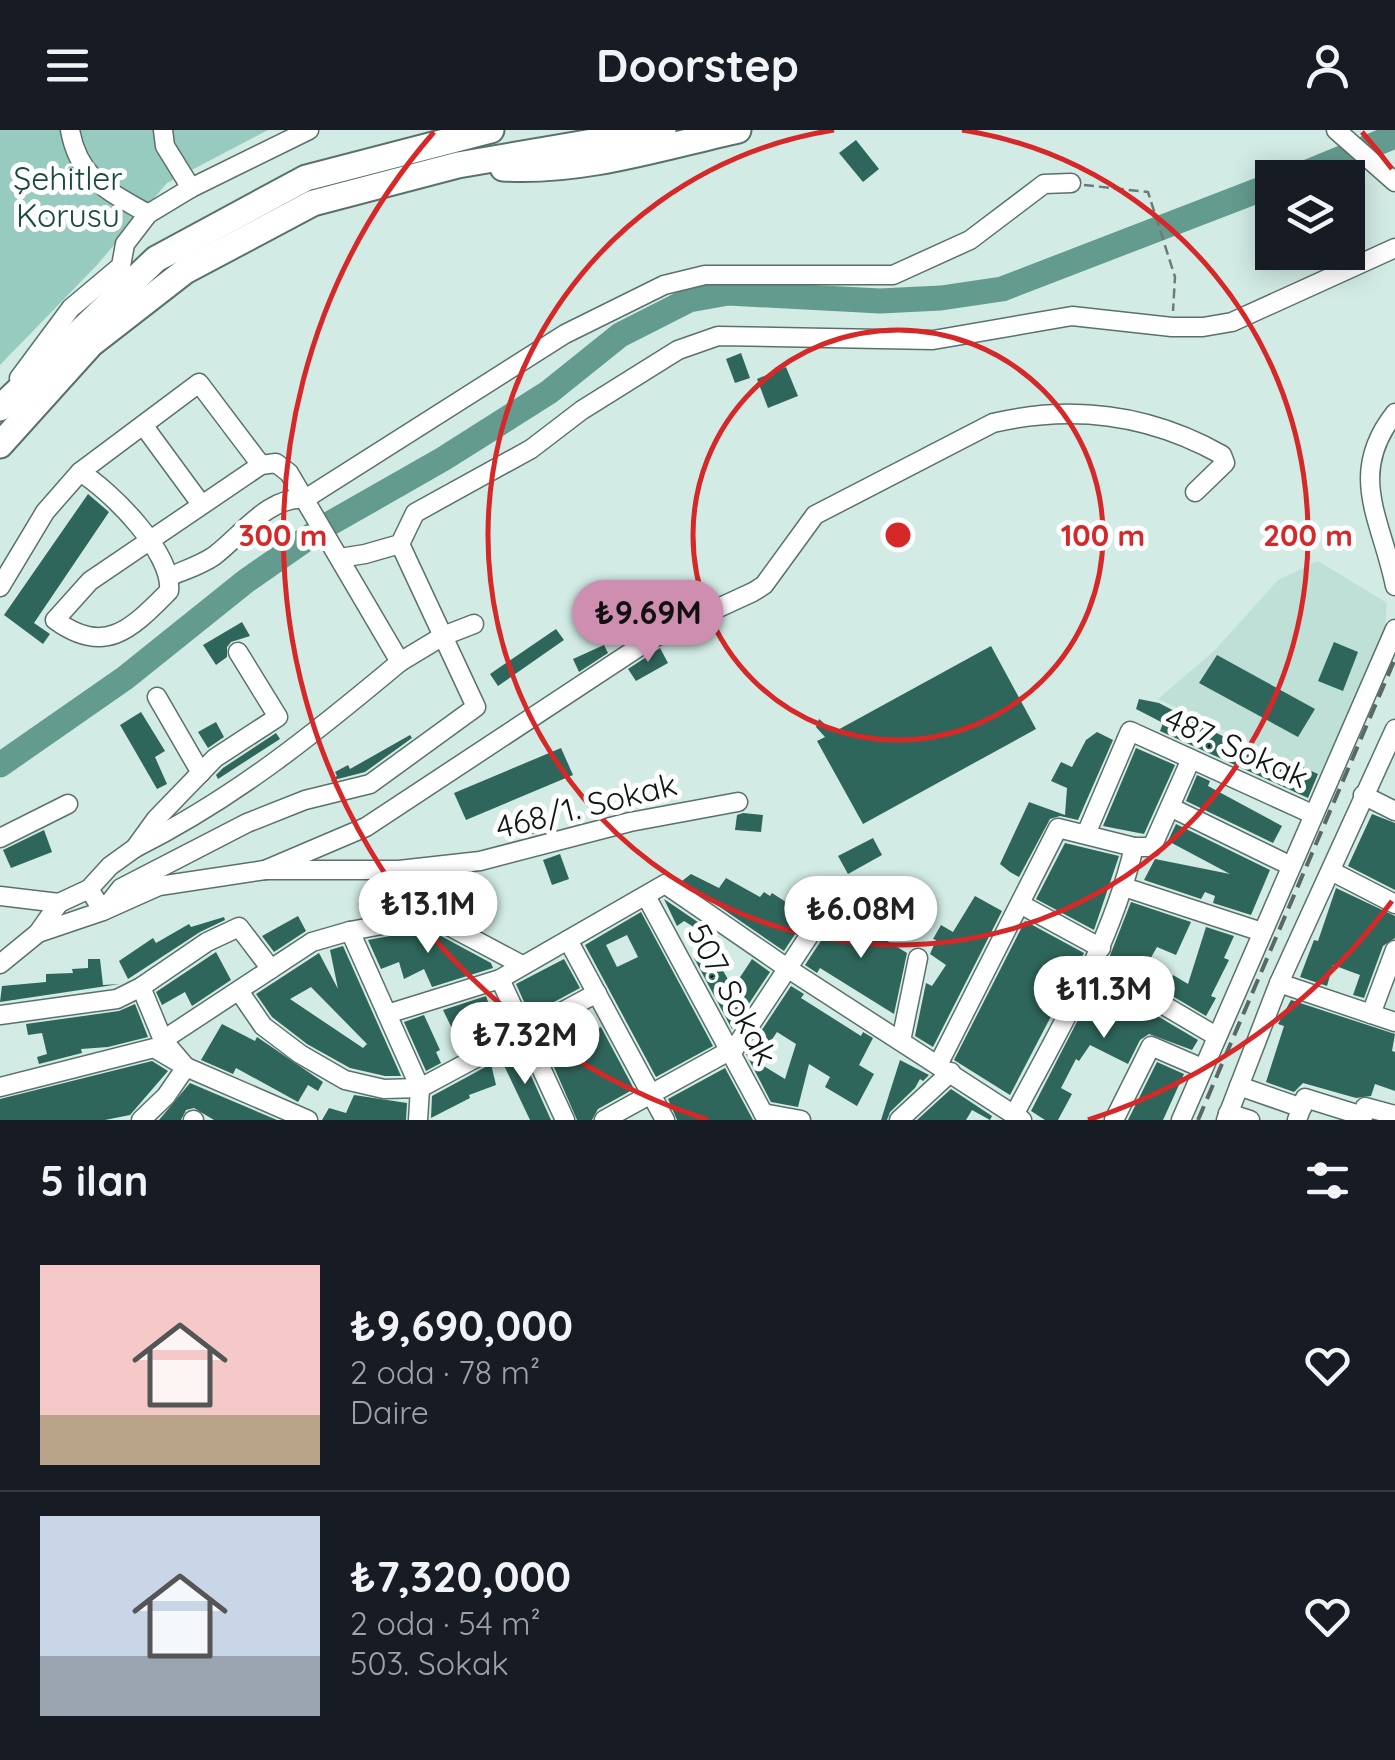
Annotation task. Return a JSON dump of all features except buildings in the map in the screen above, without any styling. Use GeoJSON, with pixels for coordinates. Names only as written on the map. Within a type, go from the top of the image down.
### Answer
{"type":"FeatureCollection","features":[{"type":"Feature","properties":{"kind":"highway"},"geometry":{"type":"LineString","coordinates":[[0,406],[156,258],[306,178],[436,130]]}},
{"type":"Feature","properties":{"kind":"highway"},"geometry":{"type":"LineString","coordinates":[[306,178],[491,130]]}},
{"type":"Feature","properties":{"kind":"highway"},"geometry":{"type":"LineString","coordinates":[[0,445],[91,344],[185,271],[313,204],[458,165],[663,130]]}},
{"type":"Feature","properties":{"kind":"highway"},"geometry":{"type":"LineString","coordinates":[[458,165],[536,170],[614,158],[738,130]]}},
{"type":"Feature","properties":{"kind":"street"},"geometry":{"type":"LineString","coordinates":[[70,130],[74,150],[93,178],[109,194],[148,214]]}},
{"type":"Feature","properties":{"kind":"street"},"geometry":{"type":"LineString","coordinates":[[163,130],[165,146],[191,188]]}},
{"type":"Feature","properties":{"kind":"street"},"geometry":{"type":"LineString","coordinates":[[0,406],[71,308],[120,266],[125,244],[148,214],[191,188],[309,130]]}},
{"type":"Feature","properties":{"kind":"street"},"geometry":{"type":"LineString","coordinates":[[1337,131],[1392,180]]}},
{"type":"Feature","properties":{"kind":"street"},"geometry":{"type":"LineString","coordinates":[[171,576],[210,559],[276,504],[292,498],[305,499],[565,334],[664,285],[705,275],[894,275],[970,240],[1044,184],[1071,183]]}},
{"type":"Feature","properties":{"kind":"street"},"geometry":{"type":"LineString","coordinates":[[340,558],[400,544],[415,513],[531,450],[582,410],[678,350],[718,336],[934,340],[1072,316],[1203,328],[1232,322],[1395,248]]}},
{"type":"Feature","properties":{"kind":"street"},"geometry":{"type":"LineString","coordinates":[[0,587],[45,512],[80,472],[199,383],[261,464]]}},
{"type":"Feature","properties":{"kind":"street"},"geometry":{"type":"LineString","coordinates":[[265,870],[366,827],[651,638],[753,592],[774,573],[814,515],[993,423],[1023,416],[1089,412],[1128,418],[1205,445],[1222,455],[1225,463],[1195,492]]}},
{"type":"Feature","properties":{"kind":"street"},"geometry":{"type":"LineString","coordinates":[[1395,412],[1372,456],[1368,477],[1395,586]]}},
{"type":"Feature","properties":{"kind":"street"},"geometry":{"type":"LineString","coordinates":[[144,424],[201,504]]}},
{"type":"Feature","properties":{"kind":"street"},"geometry":{"type":"LineString","coordinates":[[80,472],[100,484],[128,512],[147,540],[171,576],[170,591],[128,630],[106,639],[73,633],[55,620],[90,581],[147,540],[261,464],[276,463],[284,467],[305,499],[400,662]]}},
{"type":"Feature","properties":{"kind":"street"},"geometry":{"type":"LineString","coordinates":[[89,890],[103,911],[121,888],[247,823],[305,800],[370,784],[476,707],[400,544]]}},
{"type":"Feature","properties":{"kind":"street"},"geometry":{"type":"LineString","coordinates":[[0,896],[59,903],[89,890],[110,866],[135,848],[168,832],[289,754],[400,662],[443,636],[474,624]]}},
{"type":"Feature","properties":{"kind":"street"},"geometry":{"type":"LineString","coordinates":[[1180,1120],[1395,630]]}},
{"type":"Feature","properties":{"kind":"street"},"geometry":{"type":"LineString","coordinates":[[135,848],[156,819],[215,758],[278,716],[238,652]]}},
{"type":"Feature","properties":{"kind":"street"},"geometry":{"type":"LineString","coordinates":[[157,697],[201,773]]}},
{"type":"Feature","properties":{"kind":"street"},"geometry":{"type":"LineString","coordinates":[[1250,1120],[1227,1117],[1279,982],[1395,728]]}},
{"type":"Feature","properties":{"kind":"street","name":"487. Sokak"},"geometry":{"type":"LineString","coordinates":[[1086,834],[1130,731],[1312,814]]}},
{"type":"Feature","properties":{"kind":"street"},"geometry":{"type":"LineString","coordinates":[[899,1120],[944,1068],[1058,828],[1134,847],[1152,847],[1191,759]]}},
{"type":"Feature","properties":{"kind":"street"},"geometry":{"type":"LineString","coordinates":[[1363,795],[1395,811]]}},
{"type":"Feature","properties":{"kind":"street","name":"468/1. Sokak"},"geometry":{"type":"LineString","coordinates":[[38,933],[103,911],[159,886],[265,870],[399,870],[480,861],[630,822],[738,802]]}},
{"type":"Feature","properties":{"kind":"street"},"geometry":{"type":"LineString","coordinates":[[0,838],[68,804]]}},
{"type":"Feature","properties":{"kind":"street"},"geometry":{"type":"LineString","coordinates":[[1170,807],[1290,866]]}},
{"type":"Feature","properties":{"kind":"street"},"geometry":{"type":"LineString","coordinates":[[387,1014],[500,979],[666,884],[1018,1118],[1098,956],[1124,887],[1134,847]]}},
{"type":"Feature","properties":{"kind":"street"},"geometry":{"type":"LineString","coordinates":[[1331,871],[1395,904]]}},
{"type":"Feature","properties":{"kind":"street"},"geometry":{"type":"LineString","coordinates":[[1124,887],[1262,932]]}},
{"type":"Feature","properties":{"kind":"street","name":"507. Sokak"},"geometry":{"type":"LineString","coordinates":[[646,896],[765,1116]]}},
{"type":"Feature","properties":{"kind":"street"},"geometry":{"type":"LineString","coordinates":[[604,1120],[729,1052],[834,898]]}},
{"type":"Feature","properties":{"kind":"street"},"geometry":{"type":"LineString","coordinates":[[0,964],[38,933],[59,903]]}},
{"type":"Feature","properties":{"kind":"street"},"geometry":{"type":"LineString","coordinates":[[1020,904],[1216,1036]]}},
{"type":"Feature","properties":{"kind":"street"},"geometry":{"type":"LineString","coordinates":[[163,1040],[312,942],[350,931],[430,916],[522,965]]}},
{"type":"Feature","properties":{"kind":"street"},"geometry":{"type":"LineString","coordinates":[[0,1015],[117,999],[141,988],[206,942],[239,927],[271,969]]}},
{"type":"Feature","properties":{"kind":"street"},"geometry":{"type":"LineString","coordinates":[[350,931],[420,1088],[418,1120]]}},
{"type":"Feature","properties":{"kind":"street"},"geometry":{"type":"LineString","coordinates":[[568,940],[665,1120]]}},
{"type":"Feature","properties":{"kind":"street"},"geometry":{"type":"LineString","coordinates":[[1372,1014],[1395,950]]}},
{"type":"Feature","properties":{"kind":"street"},"geometry":{"type":"LineString","coordinates":[[901,1041],[918,958]]}},
{"type":"Feature","properties":{"kind":"street"},"geometry":{"type":"LineString","coordinates":[[500,979],[564,1120]]}},
{"type":"Feature","properties":{"kind":"street"},"geometry":{"type":"LineString","coordinates":[[1279,982],[1395,1022]]}},
{"type":"Feature","properties":{"kind":"street"},"geometry":{"type":"LineString","coordinates":[[141,988],[163,1040],[186,1067]]}},
{"type":"Feature","properties":{"kind":"street"},"geometry":{"type":"LineString","coordinates":[[238,991],[263,1026],[300,1054],[345,1080],[384,1089],[420,1088],[597,992]]}},
{"type":"Feature","properties":{"kind":"street"},"geometry":{"type":"LineString","coordinates":[[1114,1120],[1151,1046],[1202,1068]]}},
{"type":"Feature","properties":{"kind":"street"},"geometry":{"type":"LineString","coordinates":[[0,1087],[154,1048],[186,1067],[308,1120]]}},
{"type":"Feature","properties":{"kind":"street"},"geometry":{"type":"LineString","coordinates":[[141,1120],[166,1096],[186,1067]]}},
{"type":"Feature","properties":{"kind":"street"},"geometry":{"type":"LineString","coordinates":[[1239,1086],[1301,1109],[1363,1118],[1365,1107],[1395,1115]]}},
{"type":"Feature","properties":{"kind":"street"},"geometry":{"type":"LineString","coordinates":[[261,1120],[270,1101]]}},
{"type":"Feature","properties":{"kind":"street"},"geometry":{"type":"LineString","coordinates":[[765,1116],[801,1120]]}},
{"type":"Feature","properties":{"kind":"path"},"geometry":{"type":"LineString","coordinates":[[1071,183],[1148,192],[1175,277],[1172,327]]}},
{"type":"Feature","properties":{"kind":"shaded area"},"geometry":{"type":"Polygon","coordinates":[[[1318,561],[1387,603],[1385,632],[1321,776],[1158,699],[1214,651],[1278,580],[1318,561]]]}},
{"type":"Feature","properties":{"kind":"green space","name":"Şehitler Korusu"},"geometry":{"type":"Polygon","coordinates":[[[0,130],[268,130],[167,183],[97,265],[0,365],[0,130]]]}},
{"type":"Feature","properties":{"kind":"waterway"},"geometry":{"type":"LineString","coordinates":[[1337,160],[1395,136]]}},
{"type":"Feature","properties":{"kind":"waterway"},"geometry":{"type":"LineString","coordinates":[[0,765],[125,678],[246,581],[322,528],[549,392],[620,335],[689,300],[728,293],[880,301],[1002,289],[1255,192]]}},
{"type":"Feature","properties":{"kind":"railway"},"geometry":{"type":"LineString","coordinates":[[1198,1120],[1395,659]]}}]}
